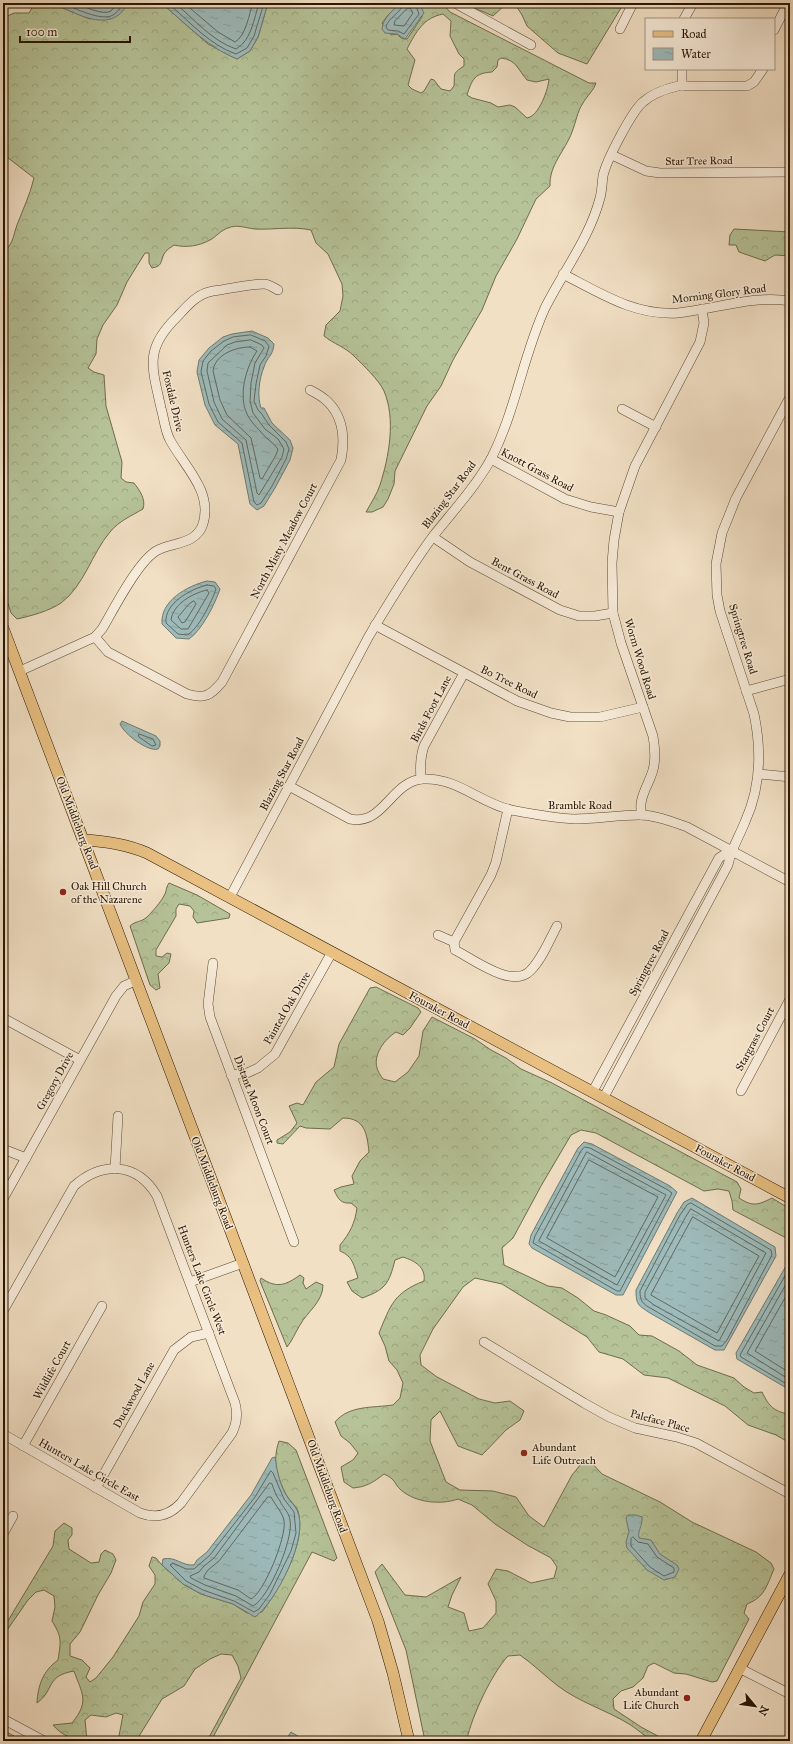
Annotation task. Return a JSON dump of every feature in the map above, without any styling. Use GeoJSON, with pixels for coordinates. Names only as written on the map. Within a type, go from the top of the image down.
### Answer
{"type":"FeatureCollection","features":[{"type":"Feature","properties":{"kind":"main road","name":"Old Middleburg Road"},"geometry":{"type":"LineString","coordinates":[[3,628],[20,670],[135,981],[378,1621],[393,1673],[409,1741]]}},
{"type":"Feature","properties":{"kind":"main road","name":"Fouraker Road"},"geometry":{"type":"LineString","coordinates":[[83,840],[130,846],[147,853],[790,1198]]}},
{"type":"Feature","properties":{"kind":"main road"},"geometry":{"type":"LineString","coordinates":[[701,1741],[790,1574]]}},
{"type":"Feature","properties":{"kind":"street"},"geometry":{"type":"LineString","coordinates":[[455,3],[531,45]]}},
{"type":"Feature","properties":{"kind":"street"},"geometry":{"type":"LineString","coordinates":[[620,29],[634,3]]}},
{"type":"Feature","properties":{"kind":"street"},"geometry":{"type":"LineString","coordinates":[[685,18],[693,3]]}},
{"type":"Feature","properties":{"kind":"street"},"geometry":{"type":"LineString","coordinates":[[775,28],[788,3]]}},
{"type":"Feature","properties":{"kind":"street"},"geometry":{"type":"LineString","coordinates":[[682,70],[682,86],[747,86],[754,82],[762,70]]}},
{"type":"Feature","properties":{"kind":"street","name":"Blazing Star Road"},"geometry":{"type":"LineString","coordinates":[[230,897],[375,625],[433,537],[477,480],[491,459],[510,415],[545,308],[595,214],[601,193],[603,174],[635,111],[652,95],[668,88],[682,86]]}},
{"type":"Feature","properties":{"kind":"street","name":"Star Tree Road"},"geometry":{"type":"LineString","coordinates":[[612,155],[646,171],[660,173],[790,172]]}},
{"type":"Feature","properties":{"kind":"street","name":"Morning Glory Road"},"geometry":{"type":"LineString","coordinates":[[563,274],[619,303],[631,308],[650,311],[676,313],[766,299],[790,301]]}},
{"type":"Feature","properties":{"kind":"street","name":"Foxdale Drive"},"geometry":{"type":"LineString","coordinates":[[20,670],[95,637],[102,629],[146,559],[158,550],[187,541],[194,536],[202,525],[204,503],[201,488],[169,438],[154,375],[152,359],[158,339],[166,328],[194,300],[208,292],[266,284],[278,290]]}},
{"type":"Feature","properties":{"kind":"street","name":"Worm Wood Road"},"geometry":{"type":"LineString","coordinates":[[642,815],[641,805],[643,794],[653,770],[655,757],[653,736],[621,643],[613,612],[612,563],[619,512],[635,466],[700,342],[704,323],[702,309]]}},
{"type":"Feature","properties":{"kind":"street","name":"North Misty Meadow Court"},"geometry":{"type":"LineString","coordinates":[[95,637],[108,652],[187,694],[198,697],[207,696],[214,692],[222,682],[341,460],[344,444],[340,419],[327,401],[310,390]]}},
{"type":"Feature","properties":{"kind":"street","name":"Springtree Road"},"geometry":{"type":"LineString","coordinates":[[604,1097],[728,865],[731,850],[752,805],[759,774],[760,760],[757,729],[720,611],[716,574],[718,551],[722,533],[736,498],[790,397]]}},
{"type":"Feature","properties":{"kind":"street"},"geometry":{"type":"LineString","coordinates":[[622,408],[656,427]]}},
{"type":"Feature","properties":{"kind":"street","name":"Knott Grass Road"},"geometry":{"type":"LineString","coordinates":[[491,459],[565,499],[590,507],[619,512]]}},
{"type":"Feature","properties":{"kind":"street","name":"Bent Grass Road"},"geometry":{"type":"LineString","coordinates":[[433,537],[470,562],[560,610],[580,616],[596,616],[613,612]]}},
{"type":"Feature","properties":{"kind":"street","name":"Bo Tree Road"},"geometry":{"type":"LineString","coordinates":[[375,625],[517,701],[551,713],[570,717],[600,717],[643,707]]}},
{"type":"Feature","properties":{"kind":"street","name":"Birds Foot Lane"},"geometry":{"type":"LineString","coordinates":[[421,779],[420,769],[424,746],[464,673]]}},
{"type":"Feature","properties":{"kind":"street"},"geometry":{"type":"LineString","coordinates":[[746,691],[790,679]]}},
{"type":"Feature","properties":{"kind":"street"},"geometry":{"type":"LineString","coordinates":[[759,774],[790,777]]}},
{"type":"Feature","properties":{"kind":"street","name":"Bramble Road"},"geometry":{"type":"LineString","coordinates":[[289,786],[350,819],[357,821],[371,817],[403,786],[421,779],[448,782],[482,800],[508,809],[547,817],[575,819],[642,815],[672,821],[687,827],[790,882]]}},
{"type":"Feature","properties":{"kind":"street"},"geometry":{"type":"LineString","coordinates":[[508,809],[496,862],[491,875],[454,942],[455,950],[502,975],[511,978],[518,978],[529,972],[539,961],[557,926]]}},
{"type":"Feature","properties":{"kind":"street","name":"Springtree Road"},"geometry":{"type":"LineString","coordinates":[[593,1092],[719,858],[731,850]]}},
{"type":"Feature","properties":{"kind":"street"},"geometry":{"type":"LineString","coordinates":[[438,935],[454,942]]}},
{"type":"Feature","properties":{"kind":"street","name":"Painted Oak Drive"},"geometry":{"type":"LineString","coordinates":[[232,1075],[258,1068],[275,1054],[332,952]]}},
{"type":"Feature","properties":{"kind":"street","name":"Distant Moon Court"},"geometry":{"type":"LineString","coordinates":[[212,963],[208,1012],[294,1242]]}},
{"type":"Feature","properties":{"kind":"street","name":"Gregory Drive"},"geometry":{"type":"LineString","coordinates":[[3,1199],[116,996],[124,986],[135,981]]}},
{"type":"Feature","properties":{"kind":"street","name":"Stargrass Court"},"geometry":{"type":"LineString","coordinates":[[740,1091],[790,999]]}},
{"type":"Feature","properties":{"kind":"street"},"geometry":{"type":"LineString","coordinates":[[3,1018],[80,1060]]}},
{"type":"Feature","properties":{"kind":"street"},"geometry":{"type":"LineString","coordinates":[[3,1311],[70,1191],[84,1177],[93,1172],[106,1169],[115,1169],[118,1116]]}},
{"type":"Feature","properties":{"kind":"street"},"geometry":{"type":"LineString","coordinates":[[3,1149],[26,1158]]}},
{"type":"Feature","properties":{"kind":"street","name":"Hunters Lake Circle West"},"geometry":{"type":"LineString","coordinates":[[115,1169],[126,1170],[137,1175],[153,1190],[190,1282],[235,1403],[237,1415],[232,1433],[181,1503],[175,1510],[165,1515]]}},
{"type":"Feature","properties":{"kind":"street"},"geometry":{"type":"LineString","coordinates":[[190,1282],[243,1263]]}},
{"type":"Feature","properties":{"kind":"street","name":"Wildlife Court"},"geometry":{"type":"LineString","coordinates":[[23,1446],[102,1306]]}},
{"type":"Feature","properties":{"kind":"street","name":"Duckwood Lane"},"geometry":{"type":"LineString","coordinates":[[96,1488],[174,1350],[191,1337],[209,1333]]}},
{"type":"Feature","properties":{"kind":"street","name":"Paleface Place"},"geometry":{"type":"LineString","coordinates":[[484,1342],[584,1403],[609,1416],[635,1428],[677,1437],[696,1443],[790,1494]]}},
{"type":"Feature","properties":{"kind":"street","name":"Hunters Lake Circle East"},"geometry":{"type":"LineString","coordinates":[[3,1434],[146,1515],[165,1515]]}},
{"type":"Feature","properties":{"kind":"street"},"geometry":{"type":"LineString","coordinates":[[3,1534],[13,1516]]}},
{"type":"Feature","properties":{"kind":"street"},"geometry":{"type":"LineString","coordinates":[[740,1668],[790,1694]]}},
{"type":"Feature","properties":{"kind":"street"},"geometry":{"type":"LineString","coordinates":[[3,1719],[44,1741]]}},
{"type":"Feature","properties":{"kind":"green space"},"geometry":{"type":"Polygon","coordinates":[[[35,3],[51,3],[90,19],[126,7],[128,3],[166,3],[166,7],[208,44],[237,59],[250,51],[258,37],[268,3],[401,3],[382,23],[391,35],[397,34],[401,38],[407,39],[422,17],[421,7],[417,3],[443,4],[450,12],[589,83],[596,83],[581,106],[569,139],[552,171],[550,186],[536,199],[517,239],[496,276],[482,310],[453,360],[441,386],[427,406],[395,471],[394,484],[383,507],[372,512],[366,512],[379,488],[386,462],[390,438],[390,414],[388,402],[382,387],[375,377],[351,353],[324,336],[326,325],[340,311],[343,296],[342,284],[328,254],[316,243],[311,230],[297,228],[255,229],[238,226],[231,227],[223,230],[212,239],[201,244],[192,246],[174,245],[166,251],[161,263],[156,267],[152,268],[149,263],[149,253],[145,253],[127,282],[117,305],[103,325],[97,339],[96,354],[88,368],[94,372],[104,375],[106,406],[122,462],[121,478],[126,482],[134,483],[143,498],[143,509],[121,522],[110,532],[76,588],[61,603],[34,615],[17,619],[11,613],[3,588],[3,250],[6,250],[9,247],[12,241],[34,178],[3,154],[3,18],[14,13],[29,13],[35,3]],[[443,14],[425,22],[407,49],[415,60],[408,85],[412,89],[421,93],[424,91],[431,79],[434,80],[441,89],[450,91],[454,86],[454,76],[456,72],[464,66],[464,59],[459,54],[450,36],[451,21],[443,14]],[[501,58],[498,60],[497,67],[492,72],[478,75],[475,78],[467,95],[472,98],[491,103],[498,107],[510,105],[515,107],[527,118],[535,113],[539,108],[547,89],[549,79],[536,82],[527,80],[514,63],[501,58]]]}},
{"type":"Feature","properties":{"kind":"green space"},"geometry":{"type":"Polygon","coordinates":[[[463,3],[624,3],[587,64],[558,53],[527,26],[515,4],[506,4],[493,16],[463,3]]]}},
{"type":"Feature","properties":{"kind":"green space"},"geometry":{"type":"Polygon","coordinates":[[[734,229],[790,232],[790,256],[775,255],[765,261],[739,252],[736,245],[729,245],[730,235],[734,229]]]}},
{"type":"Feature","properties":{"kind":"green space"},"geometry":{"type":"Polygon","coordinates":[[[169,883],[197,895],[230,914],[229,918],[197,923],[193,917],[194,911],[190,906],[179,904],[176,909],[176,916],[156,950],[156,956],[162,957],[167,953],[171,954],[169,963],[158,974],[160,988],[156,990],[150,985],[130,926],[145,919],[152,912],[165,894],[169,883]]]}},
{"type":"Feature","properties":{"kind":"green space"},"geometry":{"type":"Polygon","coordinates":[[[376,987],[418,1008],[421,1012],[403,1035],[396,1032],[384,1043],[378,1052],[376,1063],[378,1071],[383,1079],[395,1082],[408,1072],[419,1056],[423,1031],[432,1017],[475,1039],[521,1069],[552,1083],[737,1182],[741,1189],[739,1198],[744,1201],[756,1204],[772,1198],[790,1209],[790,1240],[733,1210],[729,1191],[718,1189],[704,1191],[596,1133],[581,1130],[571,1135],[513,1238],[502,1248],[504,1265],[548,1286],[562,1288],[578,1298],[594,1311],[630,1326],[639,1335],[652,1336],[679,1351],[697,1365],[734,1378],[754,1393],[762,1392],[767,1402],[773,1408],[790,1415],[790,1443],[776,1435],[748,1425],[725,1406],[668,1378],[644,1375],[623,1359],[599,1352],[587,1337],[502,1284],[475,1278],[463,1287],[433,1329],[420,1355],[421,1365],[437,1377],[479,1399],[495,1403],[510,1401],[524,1411],[520,1420],[506,1430],[482,1455],[458,1446],[440,1411],[431,1420],[430,1441],[446,1482],[460,1490],[493,1491],[516,1497],[529,1516],[544,1527],[572,1475],[581,1464],[590,1461],[602,1474],[660,1502],[692,1522],[756,1552],[771,1563],[774,1569],[765,1590],[758,1598],[747,1604],[744,1613],[749,1619],[717,1681],[712,1682],[686,1674],[674,1673],[654,1663],[648,1666],[643,1678],[633,1687],[621,1691],[613,1699],[614,1709],[641,1727],[667,1741],[654,1740],[620,1719],[566,1692],[520,1655],[508,1656],[489,1684],[473,1719],[467,1739],[470,1741],[425,1741],[406,1650],[375,1572],[382,1564],[405,1595],[426,1597],[461,1577],[448,1607],[464,1613],[469,1631],[483,1628],[496,1613],[496,1601],[488,1584],[496,1569],[508,1571],[531,1583],[554,1578],[557,1567],[551,1558],[527,1545],[495,1524],[472,1505],[458,1499],[444,1502],[429,1502],[414,1498],[401,1490],[393,1480],[384,1474],[370,1484],[362,1487],[353,1488],[344,1482],[341,1467],[353,1460],[358,1453],[350,1443],[341,1436],[335,1422],[347,1413],[354,1410],[393,1405],[400,1398],[403,1383],[397,1370],[389,1361],[385,1346],[379,1333],[387,1314],[395,1301],[406,1290],[424,1281],[424,1276],[419,1265],[412,1260],[403,1257],[395,1260],[391,1275],[385,1285],[370,1295],[362,1298],[352,1291],[347,1282],[358,1278],[354,1266],[348,1256],[340,1251],[340,1245],[352,1228],[357,1208],[351,1203],[342,1202],[334,1190],[354,1184],[352,1176],[360,1161],[369,1152],[366,1133],[360,1124],[356,1121],[343,1118],[330,1129],[306,1128],[300,1126],[283,1144],[277,1143],[277,1140],[290,1132],[297,1123],[289,1106],[297,1103],[303,1105],[316,1082],[334,1067],[339,1044],[370,988],[376,987]]]}},
{"type":"Feature","properties":{"kind":"green space"},"geometry":{"type":"Polygon","coordinates":[[[300,1275],[304,1278],[303,1283],[306,1289],[316,1282],[323,1285],[322,1291],[318,1302],[303,1320],[287,1347],[260,1281],[261,1278],[277,1285],[286,1283],[300,1275]]]}},
{"type":"Feature","properties":{"kind":"green space"},"geometry":{"type":"Polygon","coordinates":[[[279,1441],[288,1443],[296,1450],[337,1558],[334,1561],[312,1552],[211,1741],[207,1741],[241,1678],[238,1666],[232,1655],[221,1654],[195,1669],[184,1686],[162,1699],[136,1741],[118,1741],[123,1715],[116,1713],[106,1717],[91,1715],[85,1720],[87,1741],[73,1739],[56,1729],[53,1725],[72,1723],[81,1709],[83,1697],[74,1671],[65,1673],[54,1680],[43,1698],[37,1703],[42,1679],[53,1664],[58,1660],[60,1648],[58,1631],[52,1621],[55,1607],[54,1596],[44,1590],[36,1592],[28,1600],[3,1636],[3,1629],[53,1546],[55,1531],[64,1523],[72,1528],[72,1535],[68,1540],[69,1549],[91,1563],[99,1562],[101,1554],[105,1550],[113,1554],[116,1560],[111,1573],[98,1595],[80,1632],[70,1644],[70,1656],[82,1660],[90,1668],[86,1677],[90,1682],[96,1678],[113,1657],[139,1616],[143,1602],[155,1584],[155,1575],[149,1566],[152,1557],[156,1558],[183,1584],[201,1594],[233,1604],[247,1613],[262,1612],[284,1577],[299,1537],[300,1524],[298,1511],[288,1498],[278,1476],[276,1456],[279,1441]]]}},
{"type":"Feature","properties":{"kind":"green space"},"geometry":{"type":"Polygon","coordinates":[[[3,1730],[23,1741],[3,1741],[3,1730]]]}},
{"type":"Feature","properties":{"kind":"water"},"geometry":{"type":"Polygon","coordinates":[[[51,3],[128,3],[121,13],[112,18],[103,20],[82,16],[51,3]]]}},
{"type":"Feature","properties":{"kind":"water"},"geometry":{"type":"Polygon","coordinates":[[[166,3],[268,3],[258,37],[250,51],[237,59],[217,49],[199,36],[166,7],[166,3]]]}},
{"type":"Feature","properties":{"kind":"water"},"geometry":{"type":"Polygon","coordinates":[[[401,3],[417,3],[424,13],[405,39],[397,34],[385,33],[382,29],[386,18],[401,3]]]}},
{"type":"Feature","properties":{"kind":"water"},"geometry":{"type":"Polygon","coordinates":[[[252,331],[268,338],[274,344],[261,377],[259,393],[261,408],[264,408],[272,423],[290,440],[293,448],[290,460],[275,488],[264,506],[257,510],[250,504],[238,444],[215,425],[205,405],[197,372],[199,360],[209,348],[223,337],[252,331]]]}},
{"type":"Feature","properties":{"kind":"water"},"geometry":{"type":"Polygon","coordinates":[[[207,581],[215,582],[220,589],[215,602],[199,630],[194,635],[189,639],[176,638],[162,624],[165,608],[183,591],[199,583],[207,581]]]}},
{"type":"Feature","properties":{"kind":"water"},"geometry":{"type":"Polygon","coordinates":[[[122,721],[156,736],[160,741],[160,746],[158,749],[148,748],[131,737],[122,728],[120,724],[122,721]]]}},
{"type":"Feature","properties":{"kind":"water"},"geometry":{"type":"Polygon","coordinates":[[[584,1142],[592,1144],[670,1186],[677,1192],[623,1295],[616,1295],[532,1248],[529,1244],[531,1235],[578,1148],[584,1142]]]}},
{"type":"Feature","properties":{"kind":"water"},"geometry":{"type":"Polygon","coordinates":[[[692,1198],[775,1247],[776,1256],[724,1350],[715,1350],[650,1313],[638,1304],[636,1299],[636,1290],[677,1213],[684,1202],[692,1198]]]}},
{"type":"Feature","properties":{"kind":"water"},"geometry":{"type":"Polygon","coordinates":[[[790,1259],[790,1390],[737,1359],[736,1353],[790,1259]]]}},
{"type":"Feature","properties":{"kind":"water"},"geometry":{"type":"Polygon","coordinates":[[[275,1457],[283,1488],[297,1510],[300,1521],[299,1536],[289,1568],[281,1583],[272,1598],[255,1617],[233,1604],[201,1594],[183,1584],[162,1565],[163,1559],[168,1558],[189,1565],[194,1565],[197,1560],[207,1552],[251,1495],[272,1458],[275,1457]]]}},
{"type":"Feature","properties":{"kind":"water"},"geometry":{"type":"Polygon","coordinates":[[[628,1515],[642,1517],[639,1538],[651,1540],[660,1554],[677,1565],[679,1569],[675,1577],[664,1580],[647,1570],[627,1548],[626,1542],[629,1532],[626,1518],[628,1515]]]}},
{"type":"Feature","properties":{"kind":"water"},"geometry":{"type":"Polygon","coordinates":[[[291,1732],[306,1741],[285,1741],[291,1732]]]}},
{"type":"Feature","properties":{"kind":"place","name":"Oak Hill Church of the Nazarene"},"geometry":{"type":"Point","coordinates":[63,892]}},
{"type":"Feature","properties":{"kind":"place","name":"Abundant Life Outreach"},"geometry":{"type":"Point","coordinates":[524,1453]}},
{"type":"Feature","properties":{"kind":"place","name":"Abundant Life Church"},"geometry":{"type":"Point","coordinates":[687,1698]}}]}
